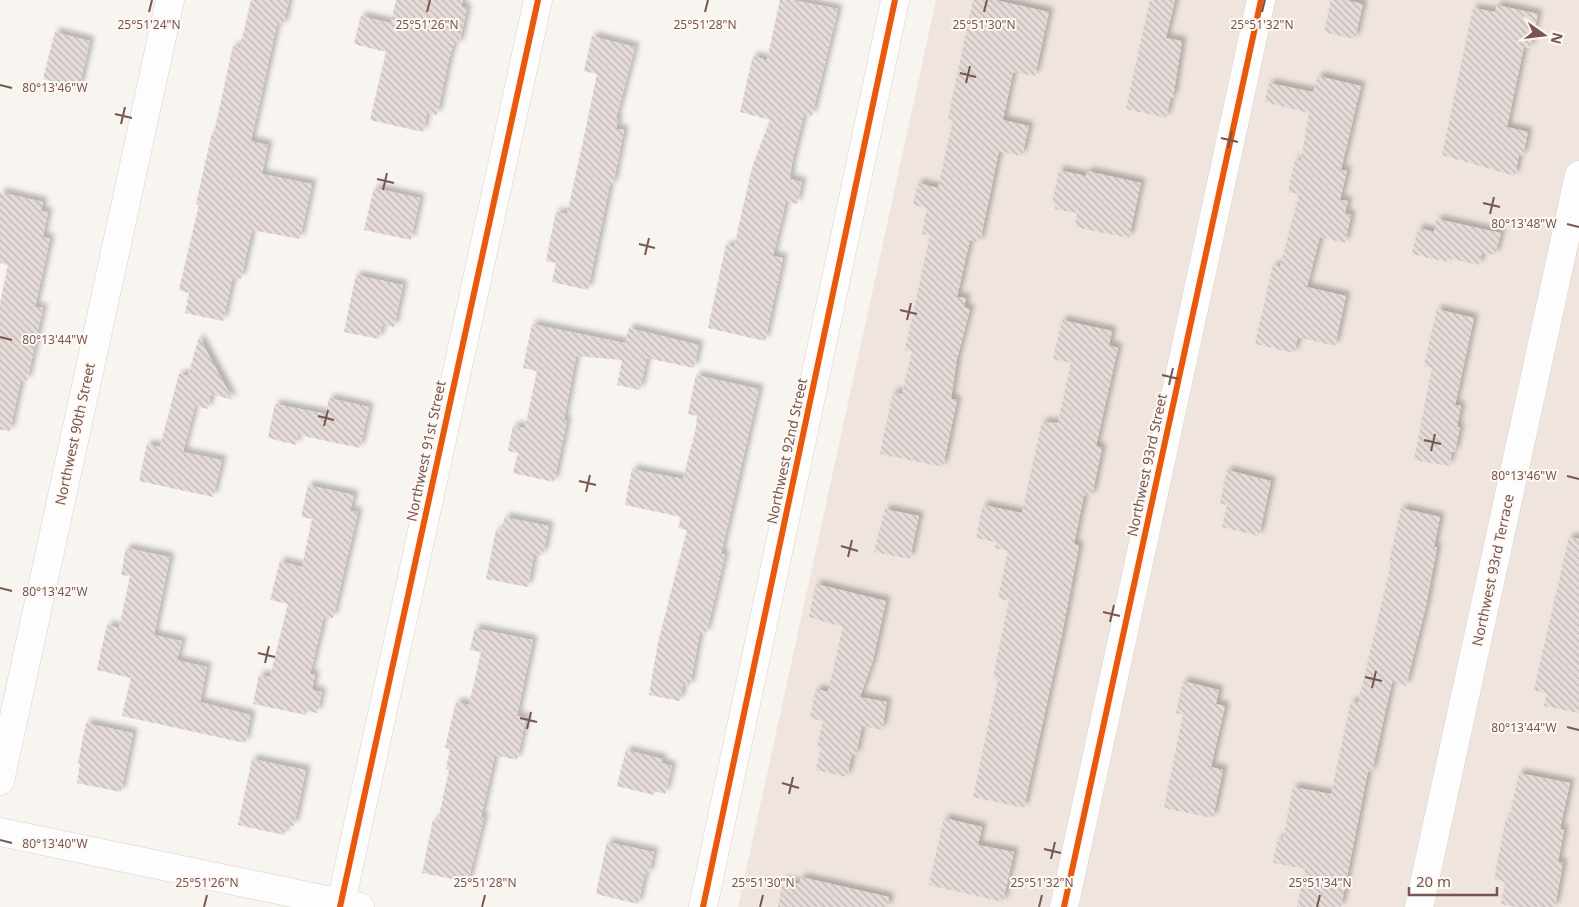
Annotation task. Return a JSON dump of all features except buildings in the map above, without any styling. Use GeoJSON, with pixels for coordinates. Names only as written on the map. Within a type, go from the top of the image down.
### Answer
{"type":"FeatureCollection","features":[{"type":"Feature","properties":{"kind":"street","name":"Northwest 90th Street"},"geometry":{"type":"LineString","coordinates":[[0,781],[170,0]]}},
{"type":"Feature","properties":{"kind":"street","name":"Northwest 91st Street"},"geometry":{"type":"LineString","coordinates":[[347,905],[538,0]]}},
{"type":"Feature","properties":{"kind":"street","name":"Northwest 92nd Street"},"geometry":{"type":"LineString","coordinates":[[703,907],[895,0]]}},
{"type":"Feature","properties":{"kind":"street","name":"Northwest 93rd Street"},"geometry":{"type":"LineString","coordinates":[[1064,907],[1261,0]]}},
{"type":"Feature","properties":{"kind":"street","name":"Northwest 93rd Terrace"},"geometry":{"type":"LineString","coordinates":[[1419,907],[1579,174]]}},
{"type":"Feature","properties":{"kind":"street"},"geometry":{"type":"LineString","coordinates":[[0,832],[347,905]]}},
{"type":"Feature","properties":{"kind":"shaded area"},"geometry":{"type":"Polygon","coordinates":[[[936,0],[1579,0],[1579,907],[738,907],[936,0]]]}},
{"type":"Feature","properties":{"kind":"cycle path"},"geometry":{"type":"LineString","coordinates":[[340,907],[538,0]]}},
{"type":"Feature","properties":{"kind":"cycle path"},"geometry":{"type":"LineString","coordinates":[[703,907],[895,0]]}},
{"type":"Feature","properties":{"kind":"cycle path"},"geometry":{"type":"LineString","coordinates":[[1064,907],[1261,0]]}}]}
